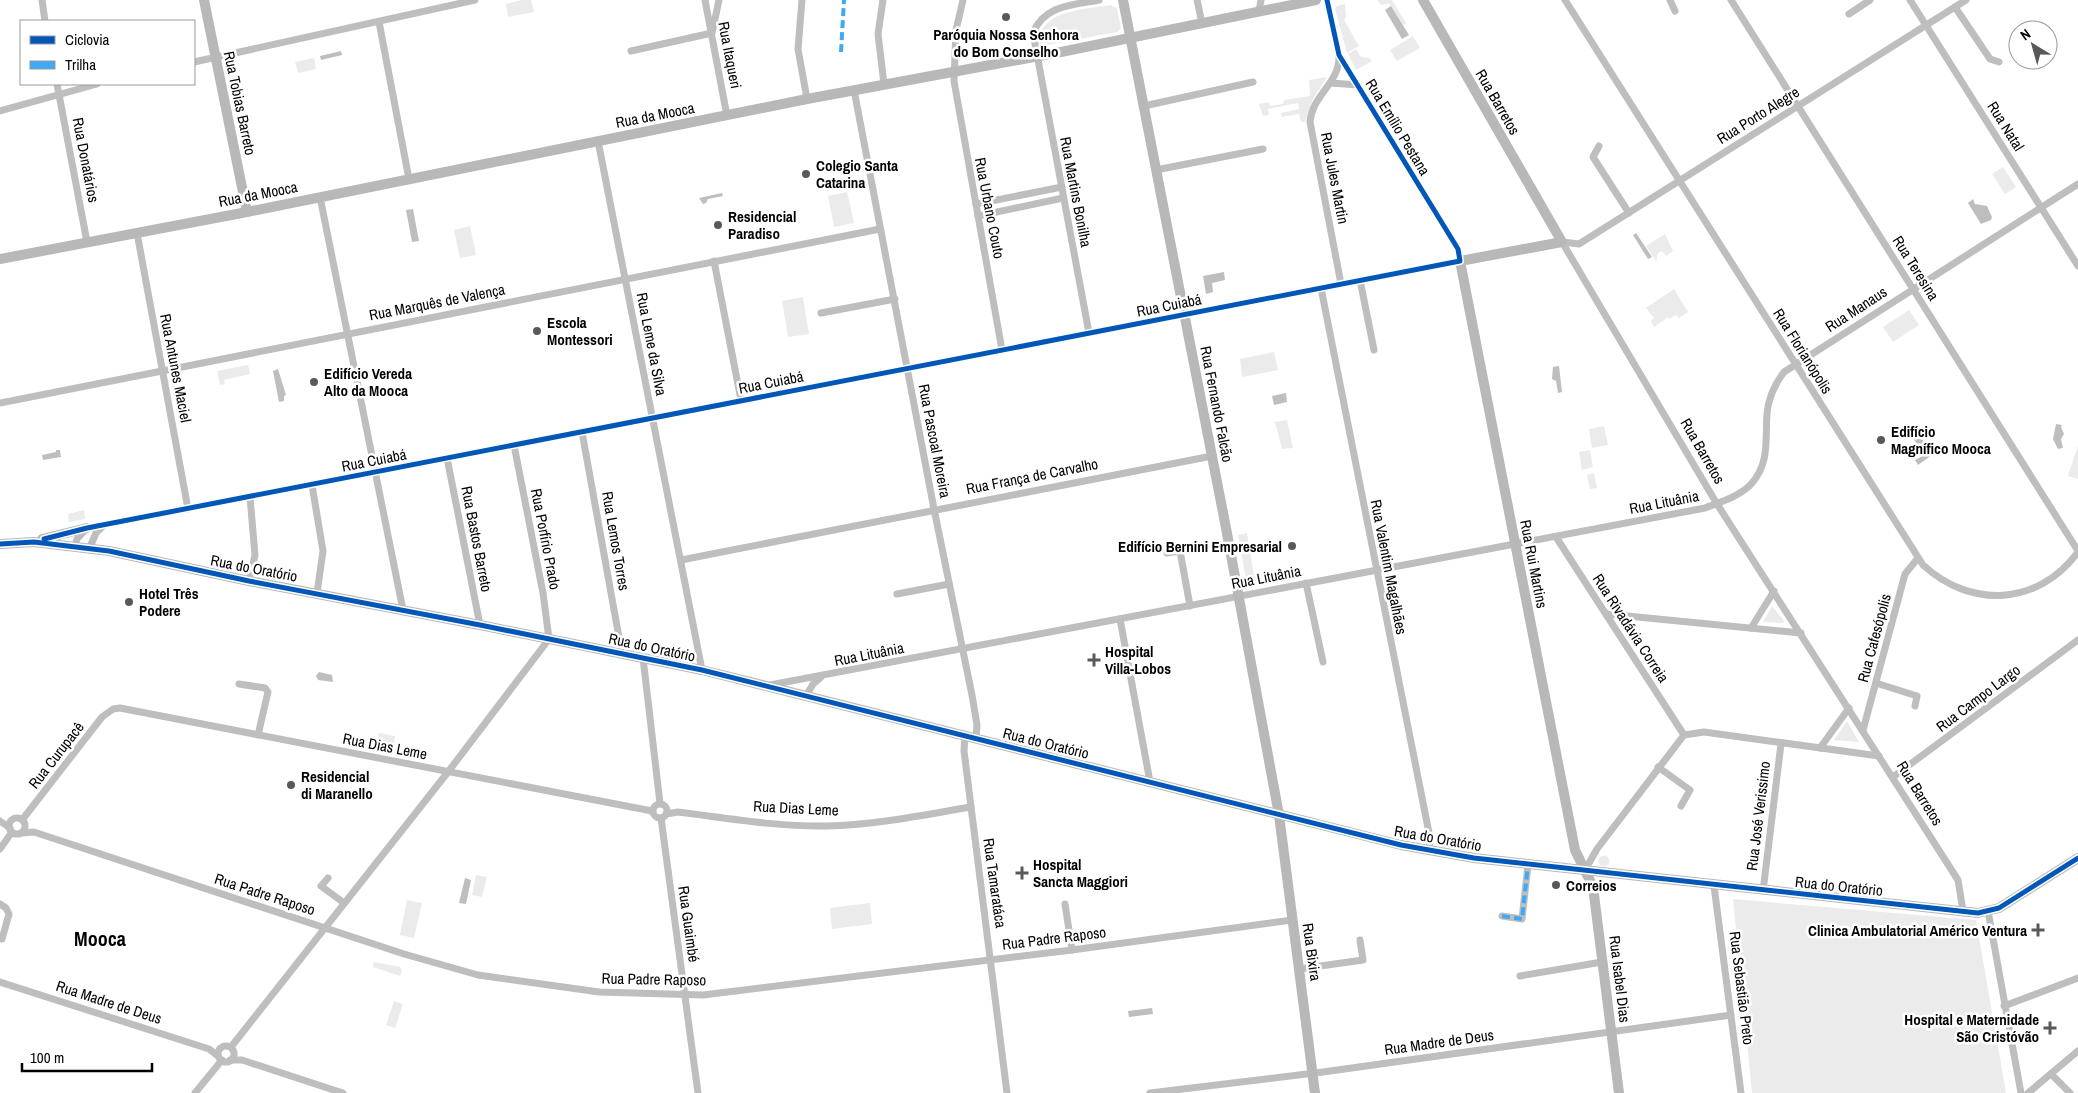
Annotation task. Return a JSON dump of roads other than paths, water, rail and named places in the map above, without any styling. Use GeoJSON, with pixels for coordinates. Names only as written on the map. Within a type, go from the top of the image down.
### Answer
{"type":"FeatureCollection","features":[{"type":"Feature","properties":{"kind":"main road","name":"Rua Tobias Barreto"},"geometry":{"type":"LineString","coordinates":[[204,0],[247,212]]}},
{"type":"Feature","properties":{"kind":"main road","name":"Rua Fernando Falcão"},"geometry":{"type":"LineString","coordinates":[[1123,0],[1239,596],[1279,815]]}},
{"type":"Feature","properties":{"kind":"main road","name":"Rua da Mooca"},"geometry":{"type":"LineString","coordinates":[[0,259],[247,212],[807,99],[1130,38],[1316,0]]}},
{"type":"Feature","properties":{"kind":"main road","name":"Rua Barretos"},"geometry":{"type":"LineString","coordinates":[[1423,0],[1562,242]]}},
{"type":"Feature","properties":{"kind":"main road","name":"Rua Cuiabá"},"geometry":{"type":"LineString","coordinates":[[1460,261],[1562,242]]}},
{"type":"Feature","properties":{"kind":"main road","name":"Rua Rui Martins"},"geometry":{"type":"LineString","coordinates":[[1460,261],[1575,850],[1585,870]]}},
{"type":"Feature","properties":{"kind":"main road"},"geometry":{"type":"LineString","coordinates":[[34,542],[87,528]]}},
{"type":"Feature","properties":{"kind":"main road","name":"Rua do Oratório"},"geometry":{"type":"LineString","coordinates":[[0,544],[34,542],[90,547],[249,581],[702,670],[1429,851],[1528,865],[1978,913],[2000,908],[2021,897],[2078,858]]}},
{"type":"Feature","properties":{"kind":"main road","name":"Rua Bixira"},"geometry":{"type":"LineString","coordinates":[[1279,815],[1315,1093]]}},
{"type":"Feature","properties":{"kind":"main road","name":"Rua Isabel Dias"},"geometry":{"type":"LineString","coordinates":[[1585,870],[1593,887],[1619,1093]]}},
{"type":"Feature","properties":{"kind":"street"},"geometry":{"type":"LineString","coordinates":[[42,0],[46,20]]}},
{"type":"Feature","properties":{"kind":"street"},"geometry":{"type":"LineString","coordinates":[[195,62],[475,0]]}},
{"type":"Feature","properties":{"kind":"street","name":"Rua Itaqueri"},"geometry":{"type":"LineString","coordinates":[[704,0],[727,116]]}},
{"type":"Feature","properties":{"kind":"street"},"geometry":{"type":"LineString","coordinates":[[631,51],[712,33],[719,0]]}},
{"type":"Feature","properties":{"kind":"street"},"geometry":{"type":"LineString","coordinates":[[802,0],[798,49],[807,99]]}},
{"type":"Feature","properties":{"kind":"street"},"geometry":{"type":"LineString","coordinates":[[882,0],[878,34],[884,84]]}},
{"type":"Feature","properties":{"kind":"street","name":"Rua Urbano Couto"},"geometry":{"type":"LineString","coordinates":[[964,0],[956,30],[954,71],[1002,350]]}},
{"type":"Feature","properties":{"kind":"street","name":"Rua Martins Bonilha"},"geometry":{"type":"LineString","coordinates":[[1089,333],[1033,33],[1043,16],[1056,8],[1100,0]]}},
{"type":"Feature","properties":{"kind":"street"},"geometry":{"type":"LineString","coordinates":[[1197,0],[1202,23]]}},
{"type":"Feature","properties":{"kind":"street"},"geometry":{"type":"LineString","coordinates":[[1259,12],[1261,0]]}},
{"type":"Feature","properties":{"kind":"street","name":"Rua Emílio Pestana"},"geometry":{"type":"LineString","coordinates":[[1327,0],[1339,55],[1458,249],[1460,261]]}},
{"type":"Feature","properties":{"kind":"street","name":"Rua Florianópolis"},"geometry":{"type":"LineString","coordinates":[[1565,0],[1918,558],[1936,577],[1952,586],[1969,593],[2008,596],[2026,591],[2060,572],[2078,552]]}},
{"type":"Feature","properties":{"kind":"street"},"geometry":{"type":"LineString","coordinates":[[1670,0],[1676,11]]}},
{"type":"Feature","properties":{"kind":"street","name":"Rua Teresina"},"geometry":{"type":"LineString","coordinates":[[1731,0],[2078,552]]}},
{"type":"Feature","properties":{"kind":"street"},"geometry":{"type":"LineString","coordinates":[[1849,14],[1870,0]]}},
{"type":"Feature","properties":{"kind":"street","name":"Rua Natal"},"geometry":{"type":"LineString","coordinates":[[1910,0],[2078,266]]}},
{"type":"Feature","properties":{"kind":"street","name":"Rua Porto Alegre"},"geometry":{"type":"LineString","coordinates":[[1562,242],[1579,244],[1966,0]]}},
{"type":"Feature","properties":{"kind":"street"},"geometry":{"type":"LineString","coordinates":[[1955,7],[1990,59],[1998,62]]}},
{"type":"Feature","properties":{"kind":"street"},"geometry":{"type":"LineString","coordinates":[[379,22],[409,179]]}},
{"type":"Feature","properties":{"kind":"street","name":"Rua Jules Martin"},"geometry":{"type":"LineString","coordinates":[[1339,55],[1340,67],[1331,83],[1314,103],[1310,122],[1341,284]]}},
{"type":"Feature","properties":{"kind":"street"},"geometry":{"type":"LineString","coordinates":[[1144,106],[1253,82]]}},
{"type":"Feature","properties":{"kind":"street"},"geometry":{"type":"LineString","coordinates":[[1331,83],[1358,85]]}},
{"type":"Feature","properties":{"kind":"street","name":"Rua Donatários"},"geometry":{"type":"LineString","coordinates":[[57,85],[87,242]]}},
{"type":"Feature","properties":{"kind":"street"},"geometry":{"type":"LineString","coordinates":[[0,111],[93,85]]}},
{"type":"Feature","properties":{"kind":"street","name":"Rua Pascoal Moreira"},"geometry":{"type":"LineString","coordinates":[[854,90],[895,299],[906,368],[977,725],[970,737]]}},
{"type":"Feature","properties":{"kind":"street","name":"Rua Leme da Silva"},"geometry":{"type":"LineString","coordinates":[[598,141],[702,670]]}},
{"type":"Feature","properties":{"kind":"street"},"geometry":{"type":"LineString","coordinates":[[1599,146],[1593,157],[1628,213]]}},
{"type":"Feature","properties":{"kind":"street"},"geometry":{"type":"LineString","coordinates":[[1156,170],[1263,149]]}},
{"type":"Feature","properties":{"kind":"street","name":"Rua Manaus"},"geometry":{"type":"LineString","coordinates":[[1717,504],[1752,484],[1762,468],[1766,455],[1767,413],[1770,399],[1776,383],[1784,372],[2078,184]]}},
{"type":"Feature","properties":{"kind":"street"},"geometry":{"type":"LineString","coordinates":[[976,204],[1062,187]]}},
{"type":"Feature","properties":{"kind":"street"},"geometry":{"type":"LineString","coordinates":[[1016,196],[1019,208]]}},
{"type":"Feature","properties":{"kind":"street"},"geometry":{"type":"LineString","coordinates":[[320,197],[403,610]]}},
{"type":"Feature","properties":{"kind":"street"},"geometry":{"type":"LineString","coordinates":[[978,216],[1063,198]]}},
{"type":"Feature","properties":{"kind":"street","name":"Rua Marquês de Valença"},"geometry":{"type":"LineString","coordinates":[[0,403],[880,229]]}},
{"type":"Feature","properties":{"kind":"street","name":"Rua Antunes Maciel"},"geometry":{"type":"LineString","coordinates":[[137,233],[188,509]]}},
{"type":"Feature","properties":{"kind":"street","name":"Rua Barretos"},"geometry":{"type":"LineString","coordinates":[[1562,242],[1717,504],[1958,880],[1963,911]]}},
{"type":"Feature","properties":{"kind":"street"},"geometry":{"type":"LineString","coordinates":[[714,261],[742,400]]}},
{"type":"Feature","properties":{"kind":"street","name":"Rua Cuiabá"},"geometry":{"type":"LineString","coordinates":[[87,528],[1460,261]]}},
{"type":"Feature","properties":{"kind":"street"},"geometry":{"type":"LineString","coordinates":[[1360,280],[1374,350]]}},
{"type":"Feature","properties":{"kind":"street","name":"Rua Valentim Magalhães"},"geometry":{"type":"LineString","coordinates":[[1321,288],[1375,569],[1430,838],[1429,851]]}},
{"type":"Feature","properties":{"kind":"street"},"geometry":{"type":"LineString","coordinates":[[821,313],[895,299]]}},
{"type":"Feature","properties":{"kind":"street","name":"Rua Lemos Torres"},"geometry":{"type":"LineString","coordinates":[[582,432],[622,654]]}},
{"type":"Feature","properties":{"kind":"street","name":"Rua Porfírio Prado"},"geometry":{"type":"LineString","coordinates":[[514,445],[543,593],[549,639]]}},
{"type":"Feature","properties":{"kind":"street","name":"Rua França de Carvalho"},"geometry":{"type":"LineString","coordinates":[[681,560],[1212,456]]}},
{"type":"Feature","properties":{"kind":"street","name":"Rua Bastos Barreto"},"geometry":{"type":"LineString","coordinates":[[447,458],[480,625]]}},
{"type":"Feature","properties":{"kind":"street"},"geometry":{"type":"LineString","coordinates":[[312,485],[323,551],[317,593]]}},
{"type":"Feature","properties":{"kind":"street"},"geometry":{"type":"LineString","coordinates":[[249,581],[255,555],[250,497]]}},
{"type":"Feature","properties":{"kind":"street","name":"Rua Lituânia"},"geometry":{"type":"LineString","coordinates":[[766,686],[816,675],[821,677],[963,650],[1375,569],[1698,510],[1717,504]]}},
{"type":"Feature","properties":{"kind":"street"},"geometry":{"type":"LineString","coordinates":[[90,547],[96,534],[104,525]]}},
{"type":"Feature","properties":{"kind":"street"},"geometry":{"type":"LineString","coordinates":[[75,545],[87,528]]}},
{"type":"Feature","properties":{"kind":"street","name":"Rua Rivadávia Correia"},"geometry":{"type":"LineString","coordinates":[[1556,537],[1684,735]]}},
{"type":"Feature","properties":{"kind":"street"},"geometry":{"type":"LineString","coordinates":[[1167,554],[1180,551],[1190,606]]}},
{"type":"Feature","properties":{"kind":"street","name":"Rua Cafesópolis"},"geometry":{"type":"LineString","coordinates":[[1863,730],[1905,574],[1918,558]]}},
{"type":"Feature","properties":{"kind":"street"},"geometry":{"type":"LineString","coordinates":[[1306,583],[1323,662]]}},
{"type":"Feature","properties":{"kind":"street"},"geometry":{"type":"LineString","coordinates":[[897,594],[949,584]]}},
{"type":"Feature","properties":{"kind":"street"},"geometry":{"type":"LineString","coordinates":[[1751,628],[1774,591]]}},
{"type":"Feature","properties":{"kind":"street"},"geometry":{"type":"LineString","coordinates":[[1607,614],[1801,633]]}},
{"type":"Feature","properties":{"kind":"street"},"geometry":{"type":"LineString","coordinates":[[1120,619],[1150,782]]}},
{"type":"Feature","properties":{"kind":"street"},"geometry":{"type":"LineString","coordinates":[[230,1060],[232,1049],[549,639]]}},
{"type":"Feature","properties":{"kind":"street","name":"Rua Campo Largo"},"geometry":{"type":"LineString","coordinates":[[1893,777],[2078,640]]}},
{"type":"Feature","properties":{"kind":"street"},"geometry":{"type":"LineString","coordinates":[[643,658],[662,805],[654,806],[652,811],[655,816],[663,816]]}},
{"type":"Feature","properties":{"kind":"street"},"geometry":{"type":"LineString","coordinates":[[794,693],[798,683],[806,677]]}},
{"type":"Feature","properties":{"kind":"street","name":"Rua Lituânia"},"geometry":{"type":"LineString","coordinates":[[806,696],[813,684],[821,677]]}},
{"type":"Feature","properties":{"kind":"street"},"geometry":{"type":"LineString","coordinates":[[1876,683],[1917,696],[1915,706]]}},
{"type":"Feature","properties":{"kind":"street"},"geometry":{"type":"LineString","coordinates":[[239,684],[265,688],[268,692],[258,735]]}},
{"type":"Feature","properties":{"kind":"street","name":"Rua Dias Leme"},"geometry":{"type":"LineString","coordinates":[[113,709],[120,708],[652,811]]}},
{"type":"Feature","properties":{"kind":"street"},"geometry":{"type":"LineString","coordinates":[[1820,748],[1849,708]]}},
{"type":"Feature","properties":{"kind":"street","name":"Rua Curupacê"},"geometry":{"type":"LineString","coordinates":[[22,833],[23,822],[102,717],[113,709]]}},
{"type":"Feature","properties":{"kind":"street"},"geometry":{"type":"LineString","coordinates":[[1585,870],[1597,849],[1684,735],[1704,732],[1879,756]]}},
{"type":"Feature","properties":{"kind":"street","name":"Rua Tamaratáca"},"geometry":{"type":"LineString","coordinates":[[970,737],[964,751],[1007,1093]]}},
{"type":"Feature","properties":{"kind":"street","name":"Rua José Verissimo"},"geometry":{"type":"LineString","coordinates":[[1762,891],[1781,744]]}},
{"type":"Feature","properties":{"kind":"street"},"geometry":{"type":"LineString","coordinates":[[1658,767],[1690,790],[1681,806]]}},
{"type":"Feature","properties":{"kind":"street","name":"Rua Dias Leme"},"geometry":{"type":"LineString","coordinates":[[662,805],[678,812],[801,826],[826,826],[910,817],[970,807]]}},
{"type":"Feature","properties":{"kind":"street","name":"Rua Guaimbé"},"geometry":{"type":"LineString","coordinates":[[662,805],[698,1093]]}},
{"type":"Feature","properties":{"kind":"street","name":"Rua Dias Leme"},"geometry":{"type":"LineString","coordinates":[[663,816],[678,812]]}},
{"type":"Feature","properties":{"kind":"street"},"geometry":{"type":"LineString","coordinates":[[2,821],[13,820],[23,822]]}},
{"type":"Feature","properties":{"kind":"street"},"geometry":{"type":"LineString","coordinates":[[0,848],[11,830],[13,820]]}},
{"type":"Feature","properties":{"kind":"street"},"geometry":{"type":"LineString","coordinates":[[2,821],[11,830]]}},
{"type":"Feature","properties":{"kind":"street","name":"Rua Padre Raposo"},"geometry":{"type":"LineString","coordinates":[[23,822],[34,832]]}},
{"type":"Feature","properties":{"kind":"street","name":"Rua Padre Raposo"},"geometry":{"type":"LineString","coordinates":[[11,830],[22,833],[34,832],[404,954],[503,979],[599,992],[707,995],[1072,950],[1292,920]]}},
{"type":"Feature","properties":{"kind":"street"},"geometry":{"type":"LineString","coordinates":[[1502,916],[1522,919],[1528,865]]}},
{"type":"Feature","properties":{"kind":"street"},"geometry":{"type":"LineString","coordinates":[[328,878],[321,886],[344,903]]}},
{"type":"Feature","properties":{"kind":"street","name":"Rua Sebastião Preto"},"geometry":{"type":"LineString","coordinates":[[1714,886],[1741,1093]]}},
{"type":"Feature","properties":{"kind":"street"},"geometry":{"type":"LineString","coordinates":[[0,904],[6,908],[9,914],[2,939]]}},
{"type":"Feature","properties":{"kind":"street"},"geometry":{"type":"LineString","coordinates":[[1065,904],[1072,950]]}},
{"type":"Feature","properties":{"kind":"street"},"geometry":{"type":"LineString","coordinates":[[1988,911],[2021,1093]]}},
{"type":"Feature","properties":{"kind":"street"},"geometry":{"type":"LineString","coordinates":[[1299,969],[1363,960],[1360,940]]}},
{"type":"Feature","properties":{"kind":"street"},"geometry":{"type":"LineString","coordinates":[[1520,976],[1602,962]]}},
{"type":"Feature","properties":{"kind":"street"},"geometry":{"type":"LineString","coordinates":[[2004,1006],[2078,978]]}},
{"type":"Feature","properties":{"kind":"street","name":"Rua Madre de Deus"},"geometry":{"type":"LineString","coordinates":[[0,982],[209,1049],[220,1058]]}},
{"type":"Feature","properties":{"kind":"street","name":"Rua Madre de Deus"},"geometry":{"type":"LineString","coordinates":[[1150,1093],[1731,1015]]}},
{"type":"Feature","properties":{"kind":"street"},"geometry":{"type":"LineString","coordinates":[[195,1093],[220,1058],[221,1047]]}},
{"type":"Feature","properties":{"kind":"street","name":"Rua Madre de Deus"},"geometry":{"type":"LineString","coordinates":[[209,1049],[221,1047],[232,1049]]}},
{"type":"Feature","properties":{"kind":"street"},"geometry":{"type":"LineString","coordinates":[[232,1049],[242,1060]]}},
{"type":"Feature","properties":{"kind":"street"},"geometry":{"type":"LineString","coordinates":[[2028,1093],[2078,1051]]}},
{"type":"Feature","properties":{"kind":"street"},"geometry":{"type":"LineString","coordinates":[[220,1058],[242,1060],[343,1093]]}},
{"type":"Feature","properties":{"kind":"street"},"geometry":{"type":"LineString","coordinates":[[2051,1074],[2070,1093]]}},
{"type":"Feature","properties":{"kind":"place","name":"Paróquia Nossa Senhora do Bom Conselho"},"geometry":{"type":"Point","coordinates":[1006,17]}},
{"type":"Feature","properties":{"kind":"place","name":"Colegio Santa Catarina"},"geometry":{"type":"Point","coordinates":[806,174]}},
{"type":"Feature","properties":{"kind":"place","name":"Residencial Paradiso"},"geometry":{"type":"Point","coordinates":[718,225]}},
{"type":"Feature","properties":{"kind":"place","name":"Escola Montessori"},"geometry":{"type":"Point","coordinates":[537,331]}},
{"type":"Feature","properties":{"kind":"place","name":"Edifício Vereda Alto da Mooca"},"geometry":{"type":"Point","coordinates":[314,382]}},
{"type":"Feature","properties":{"kind":"place","name":"Edifício Magnífico Mooca"},"geometry":{"type":"Point","coordinates":[1881,440]}},
{"type":"Feature","properties":{"kind":"place","name":"Edifício Bernini Empresarial"},"geometry":{"type":"Point","coordinates":[1292,546]}},
{"type":"Feature","properties":{"kind":"place","name":"Hotel Três Podere"},"geometry":{"type":"Point","coordinates":[129,602]}},
{"type":"Feature","properties":{"kind":"place","name":"Hospital Villa-Lobos"},"geometry":{"type":"Point","coordinates":[1094,660]}},
{"type":"Feature","properties":{"kind":"place","name":"Residencial di Maranello"},"geometry":{"type":"Point","coordinates":[291,785]}},
{"type":"Feature","properties":{"kind":"place","name":"Hospital Sancta Maggiori"},"geometry":{"type":"Point","coordinates":[1022,873]}},
{"type":"Feature","properties":{"kind":"place","name":"Correios"},"geometry":{"type":"Point","coordinates":[1556,885]}},
{"type":"Feature","properties":{"kind":"place","name":"Clinica Ambulatorial Américo Ventura"},"geometry":{"type":"Point","coordinates":[2038,930]}},
{"type":"Feature","properties":{"kind":"place","name":"Hospital e Maternidade São Cristóvão"},"geometry":{"type":"Point","coordinates":[2050,1028]}},
{"type":"Feature","properties":{"kind":"district","name":"Mooca"},"geometry":{"type":"Point","coordinates":[100,938]}}]}
